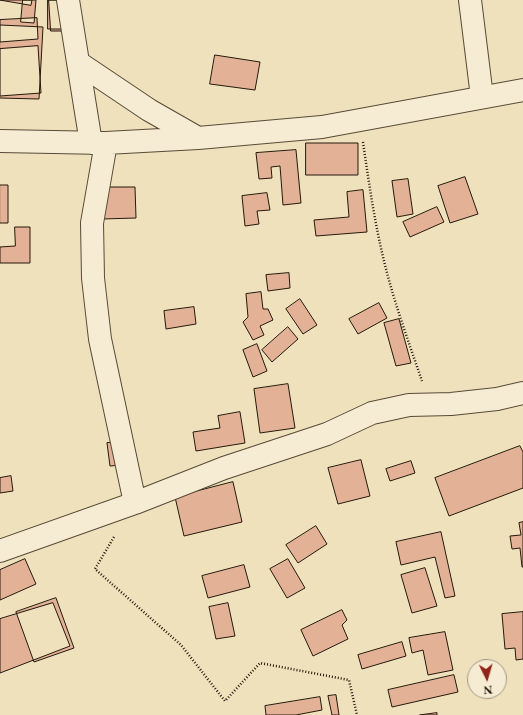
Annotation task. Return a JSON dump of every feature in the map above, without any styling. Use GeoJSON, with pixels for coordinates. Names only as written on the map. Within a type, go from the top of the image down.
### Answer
{"type":"FeatureCollection","features":[{"type":"Feature","properties":{"kind":"street"},"geometry":{"type":"LineString","coordinates":[[68,0],[79,63],[99,143],[92,223],[93,278],[100,340],[135,502]]}},
{"type":"Feature","properties":{"kind":"street"},"geometry":{"type":"LineString","coordinates":[[470,0],[482,98]]}},
{"type":"Feature","properties":{"kind":"street"},"geometry":{"type":"LineString","coordinates":[[79,63],[149,110],[198,138]]}},
{"type":"Feature","properties":{"kind":"street"},"geometry":{"type":"LineString","coordinates":[[0,141],[99,143],[198,138],[322,127],[523,90]]}},
{"type":"Feature","properties":{"kind":"street"},"geometry":{"type":"LineString","coordinates":[[0,550],[135,502],[224,468],[327,434],[372,413],[409,405],[451,404],[497,399],[523,393]]}},
{"type":"Feature","properties":{"kind":"path"},"geometry":{"type":"LineString","coordinates":[[359,120],[372,207],[385,265],[398,310],[430,405]]}},
{"type":"Feature","properties":{"kind":"path"},"geometry":{"type":"LineString","coordinates":[[115,536],[95,569],[181,645],[225,701],[260,663],[349,680],[357,715]]}},
{"type":"Feature","properties":{"kind":"building"},"geometry":{"type":"Polygon","coordinates":[[[0,0],[32,0],[31,5],[0,0]]]}},
{"type":"Feature","properties":{"kind":"building"},"geometry":{"type":"Polygon","coordinates":[[[23,0],[36,0],[34,23],[21,22],[23,0]]]}},
{"type":"Feature","properties":{"kind":"building"},"geometry":{"type":"Polygon","coordinates":[[[48,0],[65,0],[65,29],[48,29],[48,0]]]}},
{"type":"Feature","properties":{"kind":"building"},"geometry":{"type":"Polygon","coordinates":[[[49,0],[65,0],[66,31],[51,31],[49,0]]]}},
{"type":"Feature","properties":{"kind":"building"},"geometry":{"type":"Polygon","coordinates":[[[37,18],[38,39],[0,42],[0,20],[37,18]]]}},
{"type":"Feature","properties":{"kind":"building"},"geometry":{"type":"Polygon","coordinates":[[[0,25],[43,27],[39,99],[0,98],[0,25]]]}},
{"type":"Feature","properties":{"kind":"building"},"geometry":{"type":"Polygon","coordinates":[[[38,46],[41,93],[0,96],[0,49],[38,46]]]}},
{"type":"Feature","properties":{"kind":"building"},"geometry":{"type":"Polygon","coordinates":[[[215,55],[260,62],[255,90],[210,84],[215,55]]]}},
{"type":"Feature","properties":{"kind":"building"},"geometry":{"type":"Polygon","coordinates":[[[306,143],[358,143],[358,175],[306,175],[306,143]]]}},
{"type":"Feature","properties":{"kind":"building"},"geometry":{"type":"Polygon","coordinates":[[[296,150],[301,203],[283,205],[280,166],[271,167],[272,178],[259,179],[256,153],[296,150]]]}},
{"type":"Feature","properties":{"kind":"building"},"geometry":{"type":"Polygon","coordinates":[[[465,177],[478,214],[450,223],[438,186],[465,177]]]}},
{"type":"Feature","properties":{"kind":"building"},"geometry":{"type":"Polygon","coordinates":[[[408,179],[413,214],[397,217],[392,181],[408,179]]]}},
{"type":"Feature","properties":{"kind":"building"},"geometry":{"type":"Polygon","coordinates":[[[0,185],[8,185],[8,223],[0,223],[0,185]]]}},
{"type":"Feature","properties":{"kind":"building"},"geometry":{"type":"Polygon","coordinates":[[[102,187],[135,187],[136,218],[102,219],[102,187]]]}},
{"type":"Feature","properties":{"kind":"building"},"geometry":{"type":"Polygon","coordinates":[[[363,190],[367,232],[316,236],[314,220],[349,217],[347,192],[363,190]]]}},
{"type":"Feature","properties":{"kind":"building"},"geometry":{"type":"Polygon","coordinates":[[[267,193],[270,210],[257,211],[259,224],[245,226],[242,196],[267,193]]]}},
{"type":"Feature","properties":{"kind":"building"},"geometry":{"type":"Polygon","coordinates":[[[437,207],[444,222],[410,237],[403,222],[437,207]]]}},
{"type":"Feature","properties":{"kind":"building"},"geometry":{"type":"Polygon","coordinates":[[[15,227],[30,227],[30,263],[0,263],[0,247],[15,246],[15,227]]]}},
{"type":"Feature","properties":{"kind":"building"},"geometry":{"type":"Polygon","coordinates":[[[289,273],[290,288],[268,291],[266,275],[289,273]]]}},
{"type":"Feature","properties":{"kind":"building"},"geometry":{"type":"Polygon","coordinates":[[[261,292],[263,309],[268,309],[273,320],[260,326],[264,335],[253,340],[243,322],[248,317],[246,294],[261,292]]]}},
{"type":"Feature","properties":{"kind":"building"},"geometry":{"type":"Polygon","coordinates":[[[300,299],[317,325],[303,334],[286,309],[300,299]]]}},
{"type":"Feature","properties":{"kind":"building"},"geometry":{"type":"Polygon","coordinates":[[[379,303],[387,318],[358,334],[349,319],[379,303]]]}},
{"type":"Feature","properties":{"kind":"building"},"geometry":{"type":"Polygon","coordinates":[[[194,307],[196,324],[166,329],[164,311],[194,307]]]}},
{"type":"Feature","properties":{"kind":"building"},"geometry":{"type":"Polygon","coordinates":[[[399,319],[411,363],[396,366],[384,323],[399,319]]]}},
{"type":"Feature","properties":{"kind":"building"},"geometry":{"type":"Polygon","coordinates":[[[288,327],[298,339],[272,362],[262,350],[288,327]]]}},
{"type":"Feature","properties":{"kind":"building"},"geometry":{"type":"Polygon","coordinates":[[[257,344],[267,371],[253,377],[243,350],[257,344]]]}},
{"type":"Feature","properties":{"kind":"building"},"geometry":{"type":"Polygon","coordinates":[[[288,384],[295,428],[260,433],[254,389],[288,384]]]}},
{"type":"Feature","properties":{"kind":"building"},"geometry":{"type":"Polygon","coordinates":[[[240,412],[245,443],[196,451],[193,432],[220,428],[218,416],[240,412]]]}},
{"type":"Feature","properties":{"kind":"building"},"geometry":{"type":"Polygon","coordinates":[[[118,442],[121,465],[110,466],[107,443],[118,442]]]}},
{"type":"Feature","properties":{"kind":"building"},"geometry":{"type":"Polygon","coordinates":[[[520,446],[523,452],[523,488],[449,516],[435,478],[520,446]]]}},
{"type":"Feature","properties":{"kind":"building"},"geometry":{"type":"Polygon","coordinates":[[[361,460],[370,496],[338,504],[328,468],[361,460]]]}},
{"type":"Feature","properties":{"kind":"building"},"geometry":{"type":"Polygon","coordinates":[[[411,461],[415,473],[390,481],[386,469],[411,461]]]}},
{"type":"Feature","properties":{"kind":"building"},"geometry":{"type":"Polygon","coordinates":[[[11,476],[13,491],[0,493],[0,478],[11,476]]]}},
{"type":"Feature","properties":{"kind":"building"},"geometry":{"type":"Polygon","coordinates":[[[233,482],[242,522],[184,536],[175,497],[233,482]]]}},
{"type":"Feature","properties":{"kind":"building"},"geometry":{"type":"Polygon","coordinates":[[[523,522],[522,567],[520,548],[512,549],[510,536],[521,535],[519,523],[523,522]]]}},
{"type":"Feature","properties":{"kind":"building"},"geometry":{"type":"Polygon","coordinates":[[[316,526],[327,544],[298,563],[286,545],[316,526]]]}},
{"type":"Feature","properties":{"kind":"building"},"geometry":{"type":"Polygon","coordinates":[[[441,532],[455,596],[445,598],[435,557],[401,565],[396,542],[441,532]]]}},
{"type":"Feature","properties":{"kind":"building"},"geometry":{"type":"Polygon","coordinates":[[[25,559],[36,584],[0,600],[0,570],[25,559]]]}},
{"type":"Feature","properties":{"kind":"building"},"geometry":{"type":"Polygon","coordinates":[[[288,559],[305,588],[287,598],[270,569],[288,559]]]}},
{"type":"Feature","properties":{"kind":"building"},"geometry":{"type":"Polygon","coordinates":[[[244,565],[250,587],[208,598],[202,576],[244,565]]]}},
{"type":"Feature","properties":{"kind":"building"},"geometry":{"type":"Polygon","coordinates":[[[425,568],[437,606],[412,613],[401,575],[425,568]]]}},
{"type":"Feature","properties":{"kind":"building"},"geometry":{"type":"Polygon","coordinates":[[[56,598],[74,648],[34,662],[16,612],[56,598]]]}},
{"type":"Feature","properties":{"kind":"building"},"geometry":{"type":"Polygon","coordinates":[[[53,603],[70,646],[0,673],[0,619],[53,603]]]}},
{"type":"Feature","properties":{"kind":"building"},"geometry":{"type":"Polygon","coordinates":[[[228,603],[235,636],[216,639],[209,607],[228,603]]]}},
{"type":"Feature","properties":{"kind":"building"},"geometry":{"type":"Polygon","coordinates":[[[342,610],[347,620],[342,625],[348,639],[313,656],[301,630],[342,610]]]}},
{"type":"Feature","properties":{"kind":"building"},"geometry":{"type":"Polygon","coordinates":[[[523,612],[523,659],[516,660],[515,648],[505,649],[502,614],[523,612]]]}},
{"type":"Feature","properties":{"kind":"building"},"geometry":{"type":"Polygon","coordinates":[[[445,632],[453,670],[428,675],[423,650],[412,653],[409,638],[445,632]]]}},
{"type":"Feature","properties":{"kind":"building"},"geometry":{"type":"Polygon","coordinates":[[[402,642],[406,656],[362,669],[358,655],[402,642]]]}},
{"type":"Feature","properties":{"kind":"building"},"geometry":{"type":"Polygon","coordinates":[[[454,675],[458,692],[392,707],[388,690],[454,675]]]}},
{"type":"Feature","properties":{"kind":"building"},"geometry":{"type":"Polygon","coordinates":[[[336,695],[339,715],[332,715],[328,696],[336,695]]]}},
{"type":"Feature","properties":{"kind":"building"},"geometry":{"type":"Polygon","coordinates":[[[320,697],[322,710],[296,715],[266,715],[265,706],[320,697]]]}},
{"type":"Feature","properties":{"kind":"building"},"geometry":{"type":"Polygon","coordinates":[[[437,713],[437,715],[420,715],[437,713]]]}}]}
